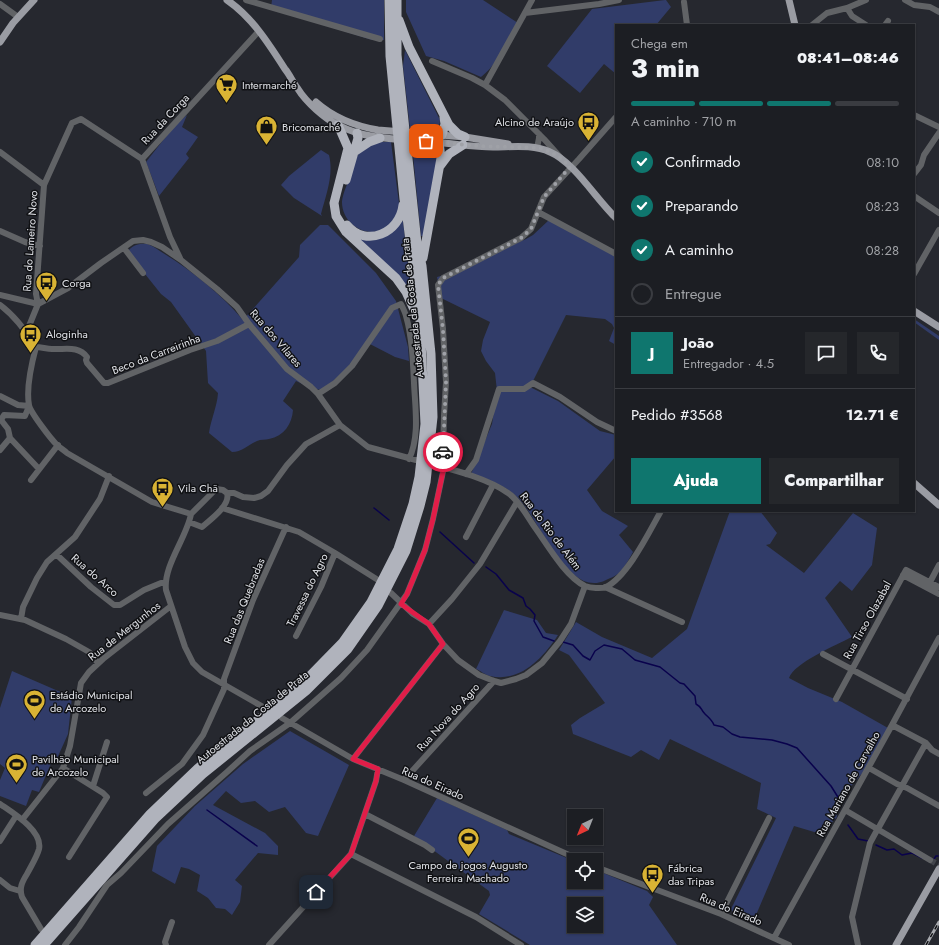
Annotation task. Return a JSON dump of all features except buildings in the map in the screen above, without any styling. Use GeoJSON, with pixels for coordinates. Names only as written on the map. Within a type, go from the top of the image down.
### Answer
{"type":"FeatureCollection","features":[{"type":"Feature","properties":{"kind":"highway","name":"Autoestrada da Costa de Prata"},"geometry":{"type":"LineString","coordinates":[[44,945],[155,819],[202,774],[306,691],[348,649],[378,606],[406,551],[426,482],[433,417],[431,354],[422,266],[417,244],[390,56],[389,0]]}},
{"type":"Feature","properties":{"kind":"highway","name":"Autoestrada da Costa de Prata"},"geometry":{"type":"LineString","coordinates":[[397,0],[396,12],[399,117]]}},
{"type":"Feature","properties":{"kind":"highway"},"geometry":{"type":"LineString","coordinates":[[396,12],[409,47],[444,115],[454,131],[464,141],[449,154],[439,167]]}},
{"type":"Feature","properties":{"kind":"highway"},"geometry":{"type":"LineString","coordinates":[[422,266],[441,158],[439,139],[445,124],[444,115]]}},
{"type":"Feature","properties":{"kind":"highway"},"geometry":{"type":"LineString","coordinates":[[338,125],[351,150],[339,201],[340,210],[344,221],[350,229],[367,236],[377,236],[386,233],[399,219],[403,210],[404,199]]}},
{"type":"Feature","properties":{"kind":"highway"},"geometry":{"type":"LineString","coordinates":[[357,133],[358,138],[351,150],[334,203],[336,216],[346,232],[396,278],[406,292],[420,321]]}},
{"type":"Feature","properties":{"kind":"highway"},"geometry":{"type":"LineString","coordinates":[[351,150],[380,138]]}},
{"type":"Feature","properties":{"kind":"highway","name":"Autoestrada da Costa de Prata"},"geometry":{"type":"LineString","coordinates":[[35,945],[150,814],[198,768],[300,686],[342,643],[371,602],[398,549],[413,504],[419,478],[425,424],[420,321],[404,199],[404,156]]}},
{"type":"Feature","properties":{"kind":"main road"},"geometry":{"type":"LineString","coordinates":[[0,42],[18,17],[34,0]]}},
{"type":"Feature","properties":{"kind":"main road"},"geometry":{"type":"LineString","coordinates":[[227,0],[241,10],[259,31],[298,90],[320,112],[338,125],[357,133],[380,138],[426,138],[539,148],[551,152],[563,160],[615,217]]}},
{"type":"Feature","properties":{"kind":"main road"},"geometry":{"type":"LineString","coordinates":[[789,0],[795,24]]}},
{"type":"Feature","properties":{"kind":"main road"},"geometry":{"type":"LineString","coordinates":[[286,70],[310,97],[335,116],[352,124],[367,128],[426,138]]}},
{"type":"Feature","properties":{"kind":"main road"},"geometry":{"type":"LineString","coordinates":[[352,124],[357,133]]}},
{"type":"Feature","properties":{"kind":"main road"},"geometry":{"type":"LineString","coordinates":[[357,133],[367,128]]}},
{"type":"Feature","properties":{"kind":"main road"},"geometry":{"type":"LineString","coordinates":[[915,311],[939,328]]}},
{"type":"Feature","properties":{"kind":"main road"},"geometry":{"type":"LineString","coordinates":[[915,484],[939,505]]}},
{"type":"Feature","properties":{"kind":"main road"},"geometry":{"type":"LineString","coordinates":[[896,945],[939,869]]}},
{"type":"Feature","properties":{"kind":"street"},"geometry":{"type":"LineString","coordinates":[[241,10],[250,0],[380,39]]}},
{"type":"Feature","properties":{"kind":"street"},"geometry":{"type":"LineString","coordinates":[[485,85],[532,0]]}},
{"type":"Feature","properties":{"kind":"street"},"geometry":{"type":"LineString","coordinates":[[525,13],[619,0]]}},
{"type":"Feature","properties":{"kind":"street"},"geometry":{"type":"LineString","coordinates":[[687,24],[682,1],[692,0]]}},
{"type":"Feature","properties":{"kind":"street"},"geometry":{"type":"LineString","coordinates":[[813,24],[827,13],[847,8],[866,0]]}},
{"type":"Feature","properties":{"kind":"street"},"geometry":{"type":"LineString","coordinates":[[905,0],[914,5],[930,7],[939,12]]}},
{"type":"Feature","properties":{"kind":"street"},"geometry":{"type":"LineString","coordinates":[[0,4],[18,17]]}},
{"type":"Feature","properties":{"kind":"street"},"geometry":{"type":"LineString","coordinates":[[847,8],[852,16],[864,24]]}},
{"type":"Feature","properties":{"kind":"street","name":"Rua da Corga"},"geometry":{"type":"LineString","coordinates":[[181,260],[170,237],[142,159],[259,31]]}},
{"type":"Feature","properties":{"kind":"street"},"geometry":{"type":"LineString","coordinates":[[432,61],[472,78],[485,85],[505,100],[563,160]]}},
{"type":"Feature","properties":{"kind":"street"},"geometry":{"type":"LineString","coordinates":[[915,115],[939,127]]}},
{"type":"Feature","properties":{"kind":"street"},"geometry":{"type":"LineString","coordinates":[[65,945],[80,927],[107,885],[121,873],[162,830],[250,751],[290,723],[353,666],[367,650],[401,604],[407,594],[425,550],[444,467],[443,438],[446,382],[443,330],[438,285],[443,278],[521,238],[531,229],[544,197],[615,118]]}},
{"type":"Feature","properties":{"kind":"street","name":"Rua do Lameiro Novo"},"geometry":{"type":"LineString","coordinates":[[38,304],[36,294],[44,185],[72,123],[81,119],[142,159]]}},
{"type":"Feature","properties":{"kind":"street"},"geometry":{"type":"LineString","coordinates":[[915,173],[921,165],[924,155],[939,133]]}},
{"type":"Feature","properties":{"kind":"street"},"geometry":{"type":"LineString","coordinates":[[539,148],[543,142],[541,136]]}},
{"type":"Feature","properties":{"kind":"street"},"geometry":{"type":"LineString","coordinates":[[0,152],[44,185]]}},
{"type":"Feature","properties":{"kind":"street"},"geometry":{"type":"LineString","coordinates":[[915,197],[939,213]]}},
{"type":"Feature","properties":{"kind":"street"},"geometry":{"type":"LineString","coordinates":[[538,212],[615,253]]}},
{"type":"Feature","properties":{"kind":"street"},"geometry":{"type":"LineString","coordinates":[[915,272],[939,230]]}},
{"type":"Feature","properties":{"kind":"street"},"geometry":{"type":"LineString","coordinates":[[0,231],[25,242],[40,246]]}},
{"type":"Feature","properties":{"kind":"street"},"geometry":{"type":"LineString","coordinates":[[162,247],[170,237]]}},
{"type":"Feature","properties":{"kind":"street"},"geometry":{"type":"LineString","coordinates":[[27,331],[38,304],[68,288],[134,242],[143,240],[151,242],[162,247],[181,260]]}},
{"type":"Feature","properties":{"kind":"street"},"geometry":{"type":"LineString","coordinates":[[124,248],[143,273]]}},
{"type":"Feature","properties":{"kind":"street","name":"Rua dos Vilares"},"geometry":{"type":"LineString","coordinates":[[181,260],[217,289],[237,308],[287,369],[318,394]]}},
{"type":"Feature","properties":{"kind":"street"},"geometry":{"type":"LineString","coordinates":[[0,295],[38,304]]}},
{"type":"Feature","properties":{"kind":"street"},"geometry":{"type":"LineString","coordinates":[[401,304],[406,315],[412,355],[416,414],[413,460],[368,446],[340,425],[318,394],[334,383],[352,366],[392,308],[401,304]]}},
{"type":"Feature","properties":{"kind":"street"},"geometry":{"type":"LineString","coordinates":[[0,305],[7,310],[27,331],[36,347],[32,361],[29,384],[29,406],[25,416],[4,415],[1,420],[8,429],[10,438],[39,469]]}},
{"type":"Feature","properties":{"kind":"street","name":"Beco da Carreirinha"},"geometry":{"type":"LineString","coordinates":[[36,347],[52,349],[71,348],[85,354],[87,357],[87,363],[104,383],[108,383],[190,350],[217,341],[249,324]]}},
{"type":"Feature","properties":{"kind":"street"},"geometry":{"type":"LineString","coordinates":[[466,474],[476,460],[499,389],[524,389],[533,383],[560,397],[596,422],[615,431]]}},
{"type":"Feature","properties":{"kind":"street"},"geometry":{"type":"LineString","coordinates":[[0,396],[18,405],[29,406],[58,446],[67,453],[152,502],[190,514]]}},
{"type":"Feature","properties":{"kind":"street"},"geometry":{"type":"LineString","coordinates":[[265,708],[202,672],[193,663],[185,647],[165,583],[174,556],[189,522],[190,514],[216,489],[223,490],[227,493],[234,493],[243,497],[254,498],[261,496],[268,491],[287,465],[306,444],[340,425]]}},
{"type":"Feature","properties":{"kind":"street"},"geometry":{"type":"LineString","coordinates":[[0,450],[10,438]]}},
{"type":"Feature","properties":{"kind":"street"},"geometry":{"type":"LineString","coordinates":[[31,480],[58,446]]}},
{"type":"Feature","properties":{"kind":"street","name":"Rua do Rio de Além"},"geometry":{"type":"LineString","coordinates":[[435,465],[466,474],[509,493],[559,562],[574,578],[585,586]]}},
{"type":"Feature","properties":{"kind":"street","name":"Rua do Arco"},"geometry":{"type":"LineString","coordinates":[[109,476],[100,499],[75,538],[56,554],[91,587],[114,605],[120,605],[144,590],[161,583],[165,583]]}},
{"type":"Feature","properties":{"kind":"street"},"geometry":{"type":"LineString","coordinates":[[466,537],[493,485]]}},
{"type":"Feature","properties":{"kind":"street"},"geometry":{"type":"LineString","coordinates":[[189,522],[202,527],[226,503],[228,496],[227,493]]}},
{"type":"Feature","properties":{"kind":"street"},"geometry":{"type":"LineString","coordinates":[[429,624],[452,599],[480,564],[517,502]]}},
{"type":"Feature","properties":{"kind":"street"},"geometry":{"type":"LineString","coordinates":[[222,508],[299,532],[378,580]]}},
{"type":"Feature","properties":{"kind":"street"},"geometry":{"type":"LineString","coordinates":[[494,681],[501,683],[516,679],[526,675],[542,663],[560,642],[571,624],[585,586],[596,588],[605,587],[615,580],[628,565],[660,512]]}},
{"type":"Feature","properties":{"kind":"street","name":"Rua das Quebradas"},"geometry":{"type":"LineString","coordinates":[[146,793],[182,764],[204,735],[224,689],[224,679],[253,600],[286,527]]}},
{"type":"Feature","properties":{"kind":"street","name":"Travessa do Agro"},"geometry":{"type":"LineString","coordinates":[[296,636],[321,587],[335,553]]}},
{"type":"Feature","properties":{"kind":"street"},"geometry":{"type":"LineString","coordinates":[[20,619],[23,607],[37,578],[47,562],[56,554]]}},
{"type":"Feature","properties":{"kind":"street"},"geometry":{"type":"LineString","coordinates":[[929,585],[939,565]]}},
{"type":"Feature","properties":{"kind":"street","name":"Rua Tirso Olazabal"},"geometry":{"type":"LineString","coordinates":[[836,699],[904,572],[929,585],[939,594]]}},
{"type":"Feature","properties":{"kind":"street","name":"Rua Tirso Olazabal"},"geometry":{"type":"LineString","coordinates":[[929,585],[939,587]]}},
{"type":"Feature","properties":{"kind":"street"},"geometry":{"type":"LineString","coordinates":[[605,587],[682,622]]}},
{"type":"Feature","properties":{"kind":"street","name":"Rua Nova do Agro"},"geometry":{"type":"LineString","coordinates":[[391,593],[401,604],[429,624],[443,644],[458,660],[479,675],[494,681],[404,780]]}},
{"type":"Feature","properties":{"kind":"street","name":"Rua de Mergunhos"},"geometry":{"type":"LineString","coordinates":[[0,841],[63,768],[70,746],[81,683],[98,663],[171,606]]}},
{"type":"Feature","properties":{"kind":"street"},"geometry":{"type":"LineString","coordinates":[[0,615],[20,619],[66,639],[89,652],[98,663]]}},
{"type":"Feature","properties":{"kind":"street","name":"Rua Mariano de Carvalho"},"geometry":{"type":"LineString","coordinates":[[774,938],[907,699],[939,638]]}},
{"type":"Feature","properties":{"kind":"street"},"geometry":{"type":"LineString","coordinates":[[353,759],[443,644]]}},
{"type":"Feature","properties":{"kind":"street"},"geometry":{"type":"LineString","coordinates":[[823,654],[907,699]]}},
{"type":"Feature","properties":{"kind":"street","name":"Rua do Eirado"},"geometry":{"type":"LineString","coordinates":[[282,718],[353,759],[404,780],[567,854]]}},
{"type":"Feature","properties":{"kind":"street"},"geometry":{"type":"LineString","coordinates":[[892,725],[926,743],[932,750],[939,754]]}},
{"type":"Feature","properties":{"kind":"street"},"geometry":{"type":"LineString","coordinates":[[93,786],[107,742]]}},
{"type":"Feature","properties":{"kind":"street"},"geometry":{"type":"LineString","coordinates":[[858,945],[852,917],[870,843],[926,743]]}},
{"type":"Feature","properties":{"kind":"street"},"geometry":{"type":"LineString","coordinates":[[63,768],[104,793],[107,797],[69,857]]}},
{"type":"Feature","properties":{"kind":"street"},"geometry":{"type":"LineString","coordinates":[[869,768],[939,806]]}},
{"type":"Feature","properties":{"kind":"street"},"geometry":{"type":"LineString","coordinates":[[269,945],[351,854],[376,781],[378,769]]}},
{"type":"Feature","properties":{"kind":"street"},"geometry":{"type":"LineString","coordinates":[[0,804],[19,818],[38,837],[39,847],[21,883],[20,891],[41,929]]}},
{"type":"Feature","properties":{"kind":"street"},"geometry":{"type":"LineString","coordinates":[[845,810],[930,860]]}},
{"type":"Feature","properties":{"kind":"street"},"geometry":{"type":"LineString","coordinates":[[365,814],[432,850]]}},
{"type":"Feature","properties":{"kind":"street"},"geometry":{"type":"LineString","coordinates":[[721,914],[769,818]]}},
{"type":"Feature","properties":{"kind":"street"},"geometry":{"type":"LineString","coordinates":[[351,854],[476,917],[521,945]]}},
{"type":"Feature","properties":{"kind":"street","name":"Rua do Eirado"},"geometry":{"type":"LineString","coordinates":[[603,871],[721,914],[789,945]]}},
{"type":"Feature","properties":{"kind":"street"},"geometry":{"type":"LineString","coordinates":[[0,880],[10,888],[20,891]]}},
{"type":"Feature","properties":{"kind":"street"},"geometry":{"type":"LineString","coordinates":[[166,945],[165,942],[172,922]]}},
{"type":"Feature","properties":{"kind":"shaded area"},"geometry":{"type":"Polygon","coordinates":[[[272,0],[384,0],[384,40],[372,40],[271,8],[272,0]]]}},
{"type":"Feature","properties":{"kind":"shaded area"},"geometry":{"type":"Polygon","coordinates":[[[406,0],[483,0],[518,23],[497,59],[481,77],[444,61],[426,56],[406,12],[406,0]]]}},
{"type":"Feature","properties":{"kind":"shaded area"},"geometry":{"type":"Polygon","coordinates":[[[666,0],[671,7],[657,24],[615,24],[615,73],[604,64],[580,93],[547,66],[592,9],[666,0]]]}},
{"type":"Feature","properties":{"kind":"shaded area"},"geometry":{"type":"Polygon","coordinates":[[[405,50],[440,120],[437,128],[433,130],[424,131],[410,129],[403,66],[405,50]]]}},
{"type":"Feature","properties":{"kind":"shaded area"},"geometry":{"type":"Polygon","coordinates":[[[187,115],[182,127],[198,137],[186,154],[189,158],[159,196],[146,162],[175,125],[187,115]]]}},
{"type":"Feature","properties":{"kind":"shaded area"},"geometry":{"type":"Polygon","coordinates":[[[381,142],[391,142],[399,209],[398,214],[386,227],[379,231],[370,232],[354,226],[347,219],[343,211],[342,201],[357,156],[363,149],[381,142]]]}},
{"type":"Feature","properties":{"kind":"shaded area"},"geometry":{"type":"Polygon","coordinates":[[[412,145],[437,146],[439,152],[424,236],[421,236],[412,145]]]}},
{"type":"Feature","properties":{"kind":"shaded area"},"geometry":{"type":"Polygon","coordinates":[[[321,150],[329,155],[331,170],[329,185],[321,214],[322,216],[294,198],[281,185],[289,176],[321,150]]]}},
{"type":"Feature","properties":{"kind":"shaded area"},"geometry":{"type":"Polygon","coordinates":[[[549,220],[615,253],[615,344],[609,341],[614,328],[612,324],[605,319],[566,315],[530,387],[558,401],[600,431],[615,435],[615,457],[587,490],[602,511],[628,526],[619,535],[633,552],[625,566],[618,574],[606,580],[592,583],[579,578],[567,568],[555,554],[526,507],[517,497],[496,483],[471,474],[492,424],[497,391],[495,373],[481,351],[483,340],[490,322],[441,298],[437,277],[448,274],[533,235],[549,220]]]}},
{"type":"Feature","properties":{"kind":"shaded area"},"geometry":{"type":"Polygon","coordinates":[[[403,221],[412,300],[350,232],[365,238],[403,221]]]}},
{"type":"Feature","properties":{"kind":"shaded area"},"geometry":{"type":"Polygon","coordinates":[[[320,225],[328,225],[376,273],[396,301],[408,347],[409,361],[395,357],[366,342],[349,367],[323,390],[313,389],[296,381],[283,401],[293,410],[289,425],[283,432],[268,439],[258,440],[242,450],[232,452],[209,433],[218,393],[208,383],[206,351],[171,302],[161,294],[128,251],[132,247],[139,244],[153,246],[205,283],[243,320],[299,257],[300,245],[320,225]]]}},
{"type":"Feature","properties":{"kind":"shaded area"},"geometry":{"type":"Polygon","coordinates":[[[915,320],[939,336],[939,340],[915,323],[915,320]]]}},
{"type":"Feature","properties":{"kind":"shaded area"},"geometry":{"type":"Polygon","coordinates":[[[730,512],[761,512],[777,533],[770,544],[766,545],[804,573],[853,513],[877,528],[872,565],[852,591],[840,581],[825,598],[852,637],[799,666],[792,672],[789,678],[808,688],[842,702],[888,728],[866,769],[835,804],[837,817],[821,834],[794,826],[753,922],[733,912],[731,909],[776,818],[757,809],[761,783],[670,739],[659,760],[641,750],[631,757],[573,734],[571,725],[605,703],[569,655],[559,650],[576,622],[602,637],[652,658],[687,629],[730,512]]]}},
{"type":"Feature","properties":{"kind":"shaded area"},"geometry":{"type":"Polygon","coordinates":[[[504,610],[537,620],[546,633],[558,635],[538,660],[530,667],[511,676],[490,676],[476,669],[504,610]]]}},
{"type":"Feature","properties":{"kind":"shaded area","name":"Estádio Municipal de Arcozelo"},"geometry":{"type":"Polygon","coordinates":[[[12,671],[72,697],[68,734],[55,763],[52,761],[39,792],[32,790],[26,806],[0,796],[0,780],[5,768],[0,764],[0,708],[12,671]]]}},
{"type":"Feature","properties":{"kind":"shaded area"},"geometry":{"type":"Polygon","coordinates":[[[290,731],[349,765],[318,836],[306,833],[285,807],[269,812],[255,801],[241,803],[226,791],[213,805],[265,833],[278,846],[278,855],[258,853],[235,880],[242,886],[240,902],[232,915],[225,909],[216,908],[208,898],[197,891],[200,875],[189,869],[181,867],[175,884],[152,871],[157,846],[195,806],[243,764],[290,731]]]}},
{"type":"Feature","properties":{"kind":"shaded area"},"geometry":{"type":"Polygon","coordinates":[[[437,798],[507,830],[509,834],[567,858],[567,889],[603,889],[603,873],[647,891],[653,897],[649,905],[677,945],[530,945],[479,914],[490,895],[489,891],[414,836],[437,798]]]}},
{"type":"Feature","properties":{"kind":"waterway"},"geometry":{"type":"LineString","coordinates":[[374,508],[389,520]]}},
{"type":"Feature","properties":{"kind":"waterway"},"geometry":{"type":"LineString","coordinates":[[440,532],[474,563]]}},
{"type":"Feature","properties":{"kind":"waterway"},"geometry":{"type":"LineString","coordinates":[[486,567],[496,574],[509,590],[523,598],[526,606],[535,615],[534,621],[543,637],[554,641]]}},
{"type":"Feature","properties":{"kind":"waterway"},"geometry":{"type":"LineString","coordinates":[[563,642],[573,645],[583,656],[590,660],[595,651],[604,645],[622,649],[635,660],[660,667],[680,683],[684,684],[695,696],[696,704],[714,725],[723,727],[732,734],[740,737],[772,740],[797,748],[831,786],[841,802]]}},
{"type":"Feature","properties":{"kind":"waterway"},"geometry":{"type":"LineString","coordinates":[[207,810],[257,846]]}},
{"type":"Feature","properties":{"kind":"waterway"},"geometry":{"type":"LineString","coordinates":[[848,825],[858,839],[868,841]]}},
{"type":"Feature","properties":{"kind":"waterway"},"geometry":{"type":"LineString","coordinates":[[876,845],[887,850],[894,849],[902,855],[912,853],[922,858]]}},
{"type":"Feature","properties":{"kind":"waterway"},"geometry":{"type":"LineString","coordinates":[[934,859],[938,856]]}},
{"type":"Feature","properties":{"kind":"tunnel"},"geometry":{"type":"LineString","coordinates":[[930,860],[939,865]]}},
{"type":"Feature","properties":{"kind":"railway"},"geometry":{"type":"LineString","coordinates":[[926,945],[939,922]]}},
{"type":"Feature","properties":{"kind":"way so far"},"geometry":{"type":"LineString","coordinates":[[426,141],[492,147],[540,148],[551,152],[570,167],[544,197],[531,229],[521,238],[443,278],[438,285],[443,330],[446,382],[443,452]]}},
{"type":"Feature","properties":{"kind":"place","name":"Intermarché"},"geometry":{"type":"Point","coordinates":[227,104]}},
{"type":"Feature","properties":{"kind":"place","name":"Alcino de Araújo"},"geometry":{"type":"Point","coordinates":[589,142]}},
{"type":"Feature","properties":{"kind":"place","name":"Bricomarché"},"geometry":{"type":"Point","coordinates":[267,146]}},
{"type":"Feature","properties":{"kind":"place","name":"Corga"},"geometry":{"type":"Point","coordinates":[47,302]}},
{"type":"Feature","properties":{"kind":"place","name":"Aloginha"},"geometry":{"type":"Point","coordinates":[30,354]}},
{"type":"Feature","properties":{"kind":"place","name":"Vila Chã"},"geometry":{"type":"Point","coordinates":[162,508]}},
{"type":"Feature","properties":{"kind":"place","name":"Estádio Municipal de Arcozelo"},"geometry":{"type":"Point","coordinates":[35,720]}},
{"type":"Feature","properties":{"kind":"place","name":"Pavilhão Municipal de Arcozelo"},"geometry":{"type":"Point","coordinates":[17,784]}},
{"type":"Feature","properties":{"kind":"place","name":"Campo de jogos Augusto Ferreira Machado"},"geometry":{"type":"Point","coordinates":[468,858]}},
{"type":"Feature","properties":{"kind":"place","name":"Fábrica das Tripas"},"geometry":{"type":"Point","coordinates":[653,894]}},
{"type":"Feature","properties":{"kind":"route"},"geometry":{"type":"LineString","coordinates":[[316,892],[351,854],[376,781],[378,769],[353,759],[443,644],[429,624],[401,604],[407,594],[425,550],[444,467],[443,452]]}}]}
